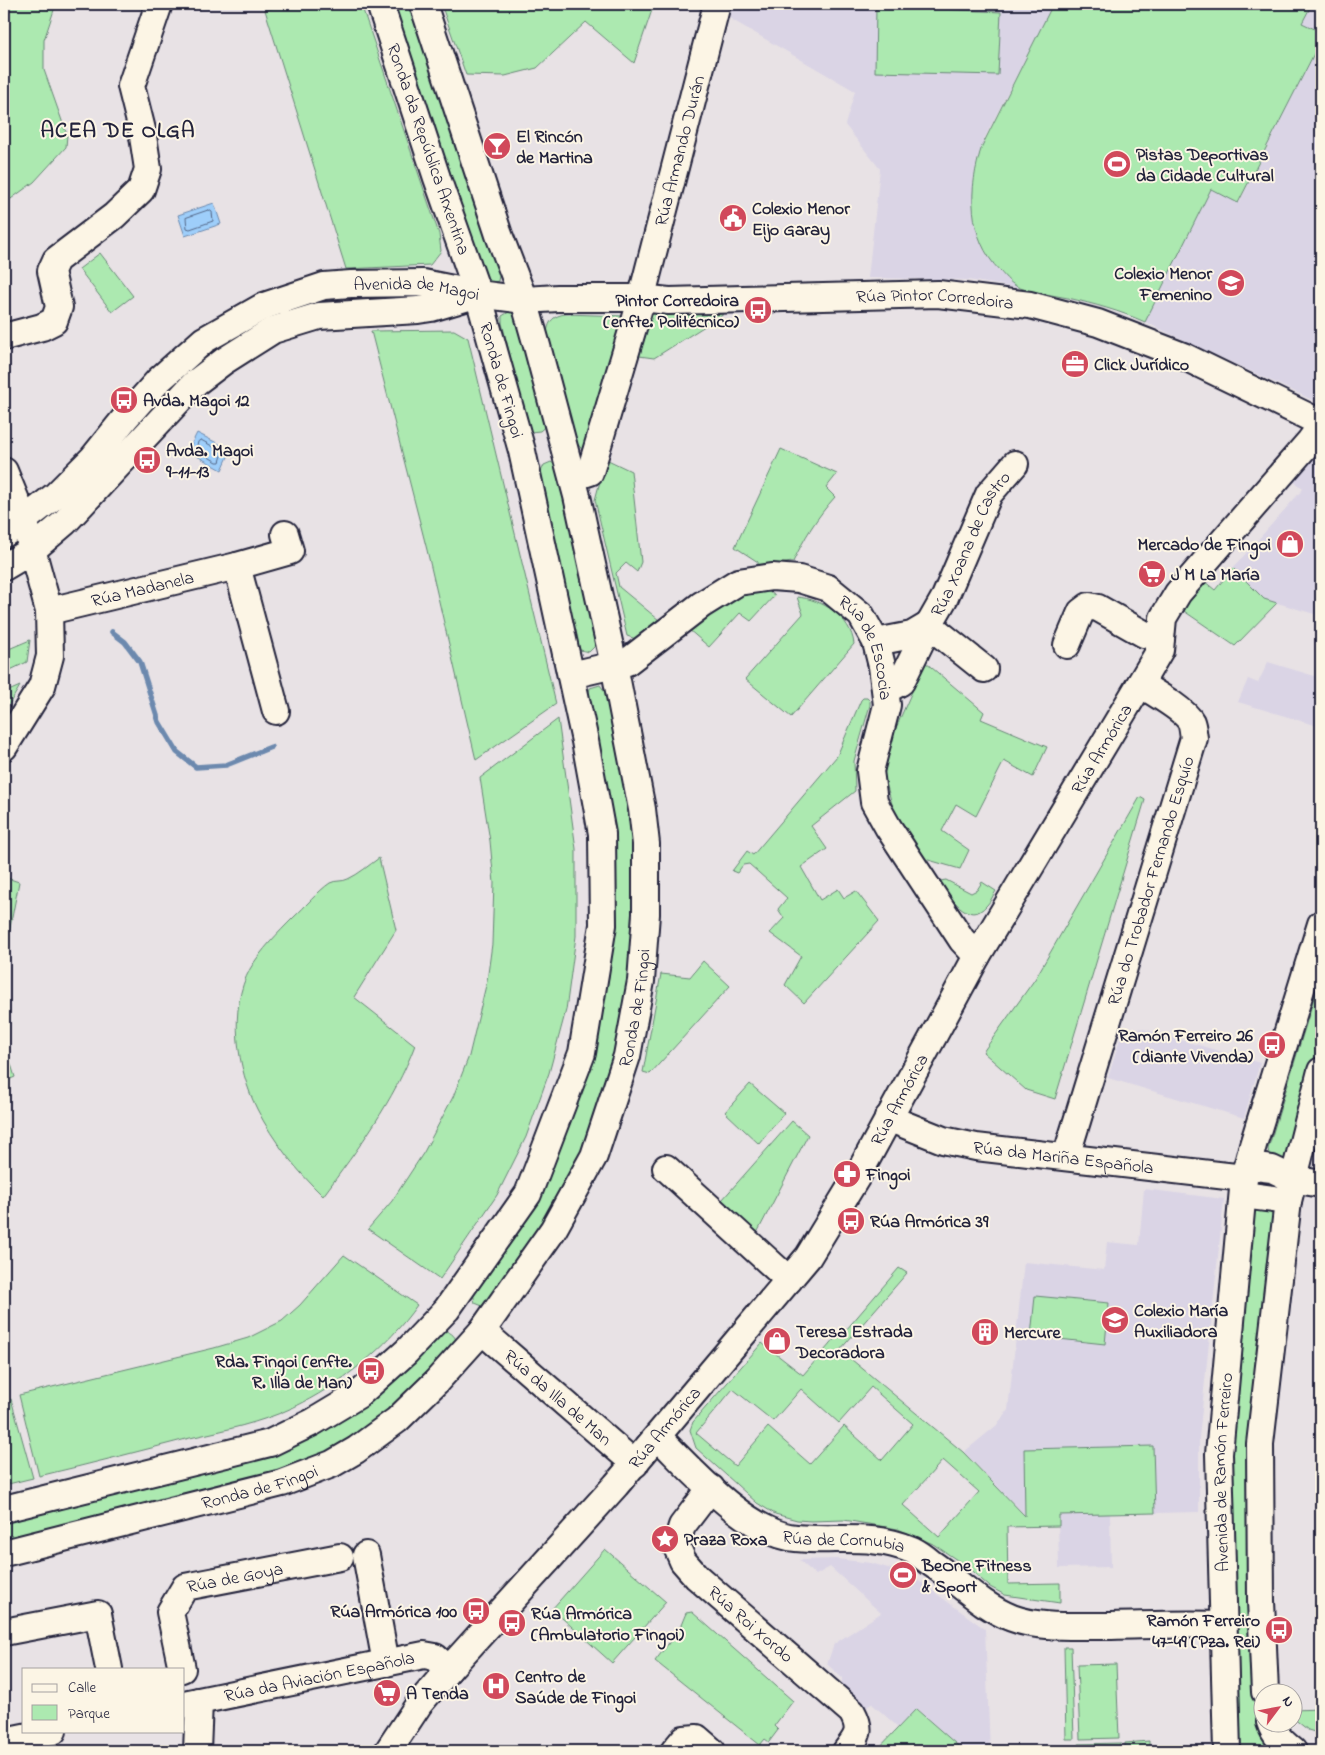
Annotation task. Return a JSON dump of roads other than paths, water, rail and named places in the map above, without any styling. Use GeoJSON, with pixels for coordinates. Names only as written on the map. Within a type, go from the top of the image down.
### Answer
{"type":"FeatureCollection","features":[{"type":"Feature","properties":{"kind":"street"},"geometry":{"type":"LineString","coordinates":[[4,338],[42,328],[54,321],[59,307],[51,271],[56,260],[114,216],[141,190],[148,169],[142,130],[131,86],[159,4]]}},
{"type":"Feature","properties":{"kind":"street","name":"Ronda da República Arxentina"},"geometry":{"type":"LineString","coordinates":[[380,4],[437,178],[478,294]]}},
{"type":"Feature","properties":{"kind":"street"},"geometry":{"type":"LineString","coordinates":[[423,4],[499,235],[524,300]]}},
{"type":"Feature","properties":{"kind":"street","name":"Rúa Armando Durán"},"geometry":{"type":"LineString","coordinates":[[584,474],[590,472],[641,298],[717,4]]}},
{"type":"Feature","properties":{"kind":"street","name":"Avenida de Magoi"},"geometry":{"type":"LineString","coordinates":[[14,527],[56,495],[93,458],[159,380],[198,345],[264,306],[324,286],[351,284],[423,283],[478,294]]}},
{"type":"Feature","properties":{"kind":"street","name":"Ronda de Fingoi"},"geometry":{"type":"LineString","coordinates":[[4,1509],[270,1443],[313,1422],[358,1395],[406,1352],[448,1306],[528,1194],[582,1053],[603,925],[602,834],[585,741],[522,451],[478,294],[524,300],[577,496],[614,665],[642,809],[646,844],[646,914],[641,981],[626,1056],[594,1156],[553,1230],[482,1331],[436,1382],[396,1420],[356,1450],[332,1464],[282,1483],[4,1553]]}},
{"type":"Feature","properties":{"kind":"street","name":"Avenida de Magoi"},"geometry":{"type":"LineString","coordinates":[[4,567],[31,551],[65,522],[195,383],[224,361],[273,330],[319,316],[424,309],[478,294]]}},
{"type":"Feature","properties":{"kind":"street","name":"Rúa Pintor Corredoira"},"geometry":{"type":"LineString","coordinates":[[524,300],[641,298],[669,301],[938,294],[1030,305],[1098,324],[1182,356],[1321,424]]}},
{"type":"Feature","properties":{"kind":"street","name":"Rúa Armórica"},"geometry":{"type":"LineString","coordinates":[[388,1751],[419,1704],[448,1669],[635,1464],[808,1257],[858,1175],[977,956],[1160,650],[1163,618],[1178,594],[1310,441],[1321,424]]}},
{"type":"Feature","properties":{"kind":"street","name":"Ronda de Fingoi"},"geometry":{"type":"LineString","coordinates":[[522,451],[562,443]]}},
{"type":"Feature","properties":{"kind":"street","name":"Rúa Xoana de Castro"},"geometry":{"type":"LineString","coordinates":[[886,690],[901,682],[945,597],[989,494],[1015,464]]}},
{"type":"Feature","properties":{"kind":"street"},"geometry":{"type":"LineString","coordinates":[[4,471],[14,527],[31,551],[49,611],[50,656],[42,686],[4,746]]}},
{"type":"Feature","properties":{"kind":"street","name":"Rúa Madanela"},"geometry":{"type":"LineString","coordinates":[[49,611],[237,566],[290,551],[286,534]]}},
{"type":"Feature","properties":{"kind":"street"},"geometry":{"type":"LineString","coordinates":[[237,566],[276,711]]}},
{"type":"Feature","properties":{"kind":"street","name":"Rúa de Escocia"},"geometry":{"type":"LineString","coordinates":[[614,665],[627,662],[701,604],[738,582],[772,577],[799,579],[828,588],[861,615],[876,642],[886,690],[887,705],[870,771],[874,802],[888,827],[962,940],[977,956]]}},
{"type":"Feature","properties":{"kind":"street"},"geometry":{"type":"LineString","coordinates":[[1067,646],[1081,612],[1089,606],[1098,608],[1144,634],[1161,638]]}},
{"type":"Feature","properties":{"kind":"street","name":"Rúa Xoana de Castro"},"geometry":{"type":"LineString","coordinates":[[876,642],[912,635],[929,625]]}},
{"type":"Feature","properties":{"kind":"street","name":"Rúa Xoana de Castro"},"geometry":{"type":"LineString","coordinates":[[929,625],[984,669]]}},
{"type":"Feature","properties":{"kind":"street"},"geometry":{"type":"LineString","coordinates":[[571,675],[614,665]]}},
{"type":"Feature","properties":{"kind":"street","name":"Rúa do Trobador Fernando Esquío"},"geometry":{"type":"LineString","coordinates":[[1066,1157],[1194,738],[1191,722],[1187,716],[1140,684]]}},
{"type":"Feature","properties":{"kind":"street","name":"Avenida de Ramón Ferreiro"},"geometry":{"type":"LineString","coordinates":[[1227,1751],[1219,1454],[1245,1179],[1321,924]]}},
{"type":"Feature","properties":{"kind":"street","name":"Avenida de Ramón Ferreiro"},"geometry":{"type":"LineString","coordinates":[[1265,1682],[1261,1601],[1260,1444],[1291,1190],[1321,1071]]}},
{"type":"Feature","properties":{"kind":"street","name":"Rúa da Mariña Española"},"geometry":{"type":"LineString","coordinates":[[888,1118],[942,1140],[976,1147],[1245,1179]]}},
{"type":"Feature","properties":{"kind":"street"},"geometry":{"type":"LineString","coordinates":[[666,1168],[789,1280]]}},
{"type":"Feature","properties":{"kind":"street"},"geometry":{"type":"LineString","coordinates":[[1245,1179],[1272,1169],[1291,1190],[1321,1184]]}},
{"type":"Feature","properties":{"kind":"street"},"geometry":{"type":"LineString","coordinates":[[448,1306],[482,1331]]}},
{"type":"Feature","properties":{"kind":"street","name":"Rúa da Illa de Man"},"geometry":{"type":"LineString","coordinates":[[482,1331],[635,1464]]}},
{"type":"Feature","properties":{"kind":"street","name":"Rúa de Cornubia"},"geometry":{"type":"LineString","coordinates":[[658,1437],[743,1517],[773,1533],[796,1538],[874,1539],[912,1550],[950,1575],[985,1604],[1013,1618],[1047,1625],[1223,1625]]}},
{"type":"Feature","properties":{"kind":"street","name":"Rúa Roi Xordo"},"geometry":{"type":"LineString","coordinates":[[711,1488],[682,1526],[676,1545],[682,1561],[852,1712],[857,1722],[858,1730],[856,1738],[846,1751]]}},
{"type":"Feature","properties":{"kind":"street"},"geometry":{"type":"LineString","coordinates":[[366,1555],[386,1663]]}},
{"type":"Feature","properties":{"kind":"street","name":"Rúa de Goya"},"geometry":{"type":"LineString","coordinates":[[182,1668],[170,1612],[185,1587],[340,1556]]}},
{"type":"Feature","properties":{"kind":"street"},"geometry":{"type":"LineString","coordinates":[[4,1632],[98,1614],[109,1668]]}},
{"type":"Feature","properties":{"kind":"street","name":"Rúa da Aviación Española"},"geometry":{"type":"LineString","coordinates":[[191,1703],[424,1655],[435,1657],[448,1669]]}},
{"type":"Feature","properties":{"kind":"street"},"geometry":{"type":"LineString","coordinates":[[185,1681],[191,1703],[197,1751]]}},
{"type":"Feature","properties":{"kind":"street"},"geometry":{"type":"LineString","coordinates":[[4,1751],[4,1742],[49,1732]]}},
{"type":"Feature","properties":{"kind":"street"},"geometry":{"type":"LineString","coordinates":[[1274,1732],[1281,1742],[1293,1751]]}},
{"type":"Feature","properties":{"kind":"street"},"geometry":{"type":"LineString","coordinates":[[674,1751],[684,1739],[697,1738],[712,1751]]}},
{"type":"Feature","properties":{"kind":"water"},"geometry":{"type":"Polygon","coordinates":[[[214,203],[221,224],[185,236],[178,215],[214,203]]]}},
{"type":"Feature","properties":{"kind":"water"},"geometry":{"type":"Polygon","coordinates":[[[197,433],[231,450],[222,470],[188,451],[197,433]]]}},
{"type":"Feature","properties":{"kind":"waterway"},"geometry":{"type":"LineString","coordinates":[[112,632],[125,642],[140,662],[159,722],[177,752],[196,767],[226,765],[271,747]]}},
{"type":"Feature","properties":{"kind":"place","name":"El Rincón de Martina"},"geometry":{"type":"Point","coordinates":[497,146]}},
{"type":"Feature","properties":{"kind":"place","name":"Pistas Deportivas da Cidade Cultural"},"geometry":{"type":"Point","coordinates":[1117,164]}},
{"type":"Feature","properties":{"kind":"place","name":"Colexio Menor Eijo Garay"},"geometry":{"type":"Point","coordinates":[733,218]}},
{"type":"Feature","properties":{"kind":"place","name":"Colexio Menor Femenino"},"geometry":{"type":"Point","coordinates":[1231,283]}},
{"type":"Feature","properties":{"kind":"place","name":"Pintor Corredoira (enfte. Politécnico)"},"geometry":{"type":"Point","coordinates":[758,310]}},
{"type":"Feature","properties":{"kind":"place","name":"Click Jurídico"},"geometry":{"type":"Point","coordinates":[1075,364]}},
{"type":"Feature","properties":{"kind":"place","name":"Avda. Magoi 12"},"geometry":{"type":"Point","coordinates":[124,400]}},
{"type":"Feature","properties":{"kind":"place","name":"Avda. Magoi 9-11-13"},"geometry":{"type":"Point","coordinates":[147,460]}},
{"type":"Feature","properties":{"kind":"place","name":"Mercado de Fingoi"},"geometry":{"type":"Point","coordinates":[1290,544]}},
{"type":"Feature","properties":{"kind":"place","name":"J M La María"},"geometry":{"type":"Point","coordinates":[1152,574]}},
{"type":"Feature","properties":{"kind":"place","name":"Ramón Ferreiro 26 (diante Vivenda)"},"geometry":{"type":"Point","coordinates":[1272,1045]}},
{"type":"Feature","properties":{"kind":"place","name":"Fingoi"},"geometry":{"type":"Point","coordinates":[847,1174]}},
{"type":"Feature","properties":{"kind":"place","name":"Rúa Armórica 39"},"geometry":{"type":"Point","coordinates":[851,1221]}},
{"type":"Feature","properties":{"kind":"place","name":"Colexio María Auxiliadora"},"geometry":{"type":"Point","coordinates":[1115,1320]}},
{"type":"Feature","properties":{"kind":"place","name":"Mercure"},"geometry":{"type":"Point","coordinates":[985,1332]}},
{"type":"Feature","properties":{"kind":"place","name":"Teresa Estrada Decoradora"},"geometry":{"type":"Point","coordinates":[777,1341]}},
{"type":"Feature","properties":{"kind":"place","name":"Rda. Fingoi (enfte. R. Illa de Man)"},"geometry":{"type":"Point","coordinates":[371,1371]}},
{"type":"Feature","properties":{"kind":"place","name":"Praza Roxa"},"geometry":{"type":"Point","coordinates":[665,1539]}},
{"type":"Feature","properties":{"kind":"place","name":"BeOne Fitness & Sport"},"geometry":{"type":"Point","coordinates":[903,1575]}},
{"type":"Feature","properties":{"kind":"place","name":"Rúa Armórica 100"},"geometry":{"type":"Point","coordinates":[476,1611]}},
{"type":"Feature","properties":{"kind":"place","name":"Rúa Armórica (Ambulatorio Fingoi)"},"geometry":{"type":"Point","coordinates":[512,1623]}},
{"type":"Feature","properties":{"kind":"place","name":"Ramón Ferreiro 47-49 (Pza. Rei)"},"geometry":{"type":"Point","coordinates":[1279,1630]}},
{"type":"Feature","properties":{"kind":"place","name":"Centro de Saúde de Fingoi"},"geometry":{"type":"Point","coordinates":[496,1686]}},
{"type":"Feature","properties":{"kind":"place","name":"A Tenda"},"geometry":{"type":"Point","coordinates":[387,1693]}},
{"type":"Feature","properties":{"kind":"district","name":"ACEA DE OLGA"},"geometry":{"type":"Point","coordinates":[118,129]}}]}
